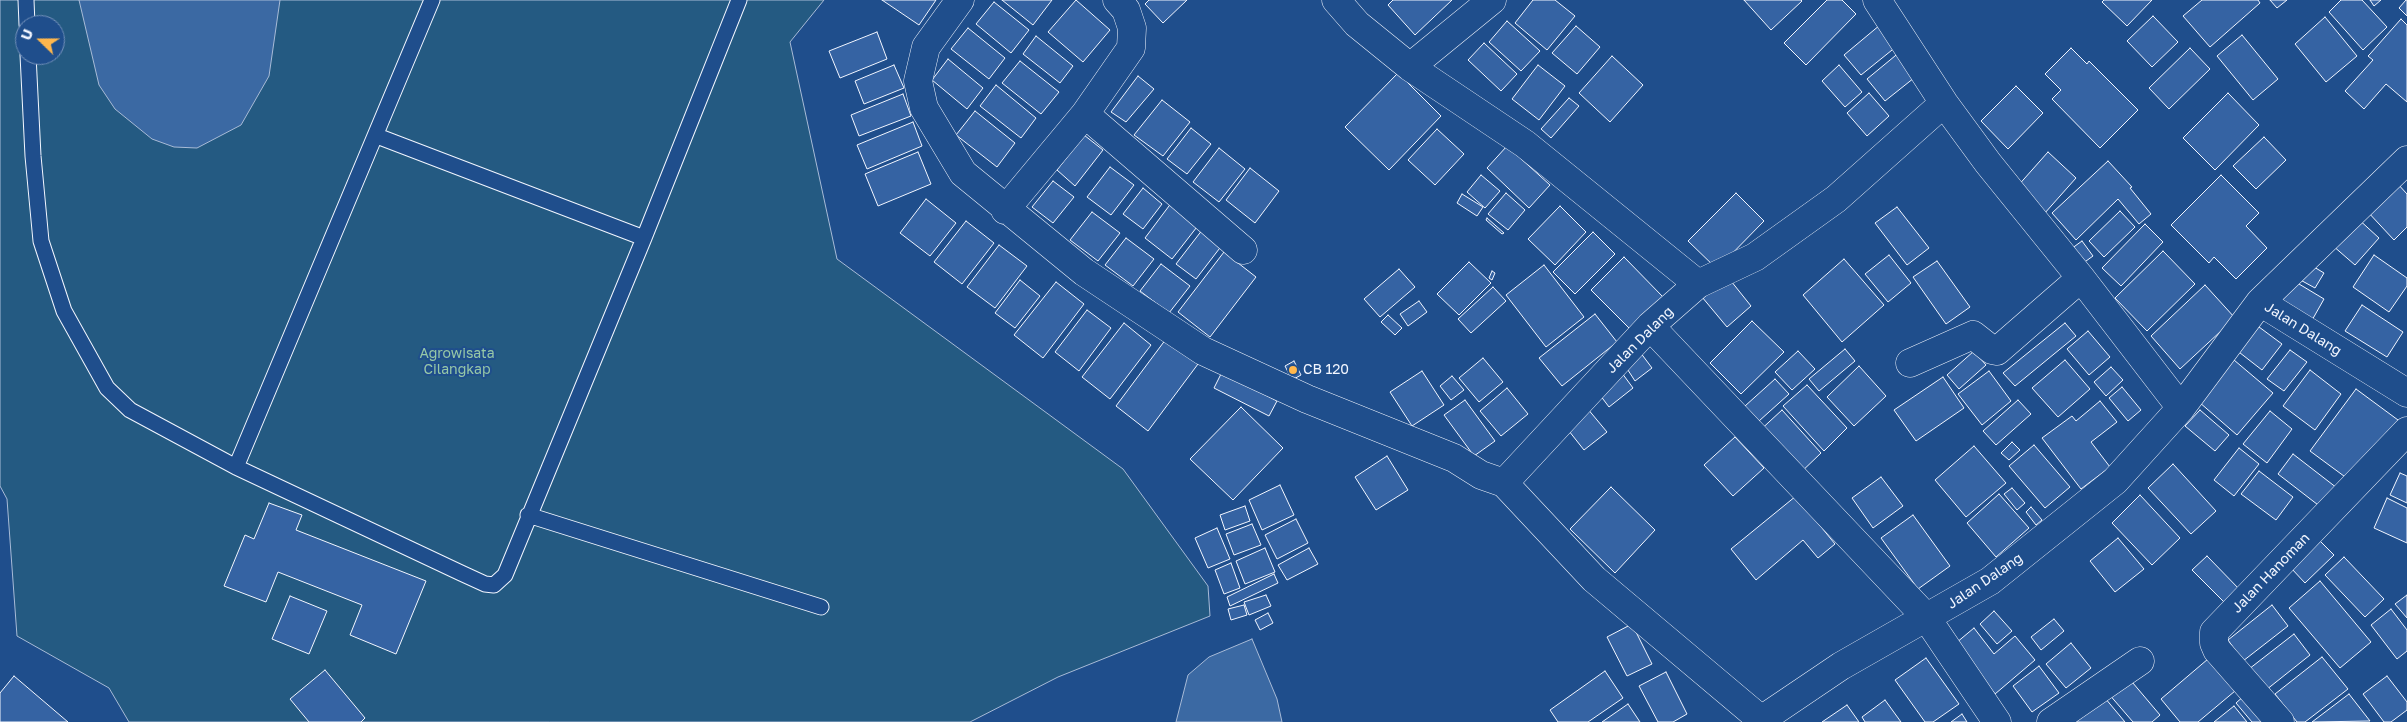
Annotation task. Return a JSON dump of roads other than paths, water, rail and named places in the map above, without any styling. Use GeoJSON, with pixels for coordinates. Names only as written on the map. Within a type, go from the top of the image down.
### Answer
{"type":"FeatureCollection","features":[{"type":"Feature","properties":{"kind":"street"},"geometry":{"type":"LineString","coordinates":[[960,0],[926,46],[918,81],[924,108],[963,173],[1005,210],[1084,272],[1203,351],[1306,399],[1454,458],[1481,475],[1504,483]]}},
{"type":"Feature","properties":{"kind":"street"},"geometry":{"type":"LineString","coordinates":[[1005,210],[1085,114],[1131,48],[1132,28],[1126,10],[1117,0]]}},
{"type":"Feature","properties":{"kind":"street"},"geometry":{"type":"LineString","coordinates":[[1336,0],[1357,24],[1410,67],[1525,144],[1698,284]]}},
{"type":"Feature","properties":{"kind":"street"},"geometry":{"type":"LineString","coordinates":[[1410,67],[1492,0]]}},
{"type":"Feature","properties":{"kind":"street"},"geometry":{"type":"LineString","coordinates":[[1877,0],[1944,103],[1988,163],[2081,278],[2181,408]]}},
{"type":"Feature","properties":{"kind":"street","name":"Jalan Dalang"},"geometry":{"type":"LineString","coordinates":[[1944,103],[1836,199],[1755,257],[1698,284],[1650,326],[1504,483],[1594,580],[1761,721],[1841,666],[1990,581],[2115,481],[2181,408],[2260,302],[2407,393]]}},
{"type":"Feature","properties":{"kind":"street"},"geometry":{"type":"LineString","coordinates":[[1085,114],[1243,250]]}},
{"type":"Feature","properties":{"kind":"street"},"geometry":{"type":"LineString","coordinates":[[2260,302],[2407,160]]}},
{"type":"Feature","properties":{"kind":"street"},"geometry":{"type":"LineString","coordinates":[[1910,363],[1973,335],[1992,350],[1997,351],[2081,278]]}},
{"type":"Feature","properties":{"kind":"street"},"geometry":{"type":"LineString","coordinates":[[1650,326],[1926,618],[1996,722]]}},
{"type":"Feature","properties":{"kind":"street","name":"Jalan Hanoman"},"geometry":{"type":"LineString","coordinates":[[2280,722],[2217,650],[2214,643],[2214,632],[2407,431]]}},
{"type":"Feature","properties":{"kind":"street"},"geometry":{"type":"LineString","coordinates":[[2051,722],[2140,661]]}},
{"type":"Feature","properties":{"kind":"lane"},"geometry":{"type":"LineString","coordinates":[[26,0],[27,15]]}},
{"type":"Feature","properties":{"kind":"lane"},"geometry":{"type":"LineString","coordinates":[[236,467],[377,136],[432,0]]}},
{"type":"Feature","properties":{"kind":"lane"},"geometry":{"type":"LineString","coordinates":[[28,65],[33,156],[41,241],[64,311],[107,388],[130,410],[236,467],[485,584],[494,584],[505,575],[528,515],[644,238],[739,0]]}},
{"type":"Feature","properties":{"kind":"lane"},"geometry":{"type":"LineString","coordinates":[[377,136],[644,238]]}},
{"type":"Feature","properties":{"kind":"lane"},"geometry":{"type":"LineString","coordinates":[[528,515],[821,607]]}},
{"type":"Feature","properties":{"kind":"place","name":"CB 120"},"geometry":{"type":"Point","coordinates":[1293,370]}},
{"type":"Feature","properties":{"kind":"park label","name":"Agrowisata Cilangkap"},"geometry":{"type":"Point","coordinates":[457,362]}}]}
